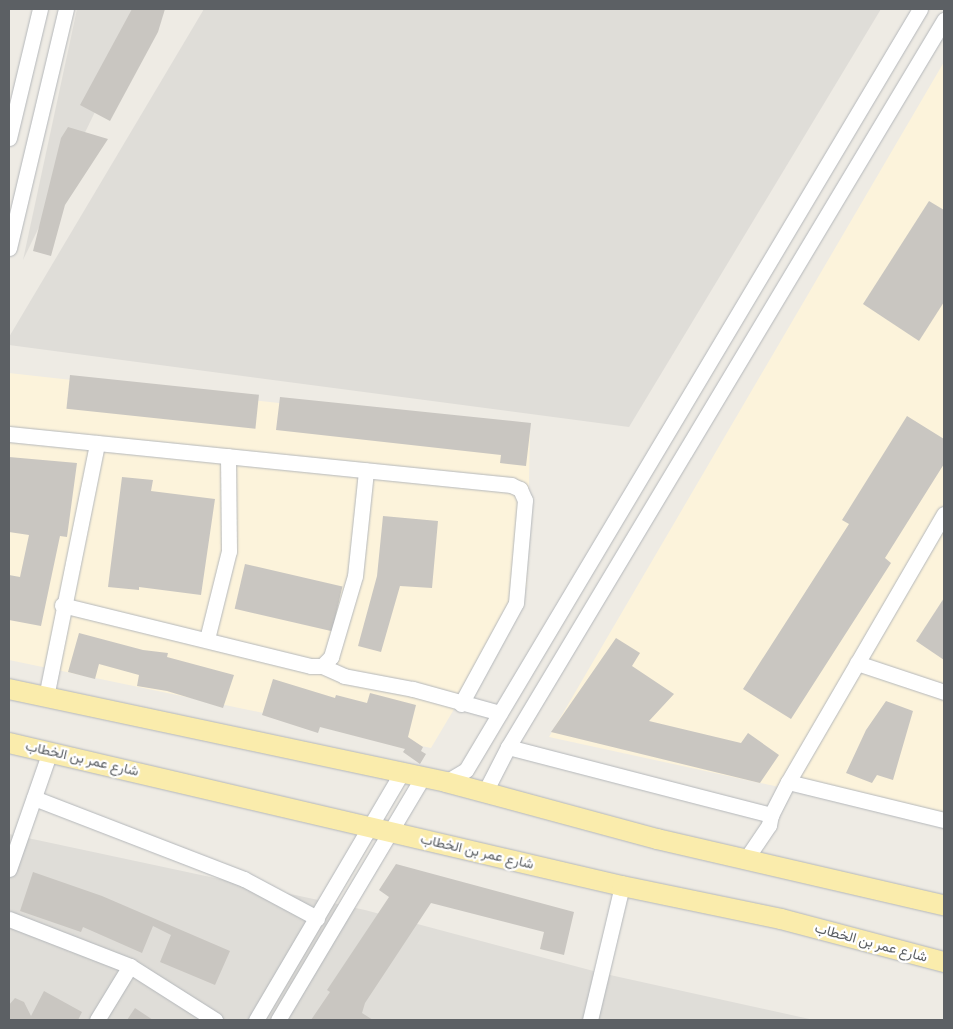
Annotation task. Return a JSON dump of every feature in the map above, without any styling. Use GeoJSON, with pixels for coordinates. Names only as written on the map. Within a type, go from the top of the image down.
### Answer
{"type":"FeatureCollection","features":[{"type":"Feature","properties":{"kind":"main road"},"geometry":{"type":"LineString","coordinates":[[9,689],[446,782],[488,785],[657,839],[944,905]]}},
{"type":"Feature","properties":{"kind":"main road","name":"شارع عمر بن الخطاب"},"geometry":{"type":"LineString","coordinates":[[9,743],[50,751],[622,886],[781,919],[944,962]]}},
{"type":"Feature","properties":{"kind":"street"},"geometry":{"type":"LineString","coordinates":[[9,138],[40,9]]}},
{"type":"Feature","properties":{"kind":"street"},"geometry":{"type":"LineString","coordinates":[[9,248],[66,9]]}},
{"type":"Feature","properties":{"kind":"street"},"geometry":{"type":"LineString","coordinates":[[446,782],[466,770],[920,9]]}},
{"type":"Feature","properties":{"kind":"street"},"geometry":{"type":"LineString","coordinates":[[466,770],[488,785],[508,747],[944,20]]}},
{"type":"Feature","properties":{"kind":"street"},"geometry":{"type":"LineString","coordinates":[[9,434],[366,470],[511,486],[520,489],[525,500],[516,603],[461,704]]}},
{"type":"Feature","properties":{"kind":"street"},"geometry":{"type":"LineString","coordinates":[[46,697],[62,605],[97,443]]}},
{"type":"Feature","properties":{"kind":"street"},"geometry":{"type":"LineString","coordinates":[[206,639],[229,551],[228,456]]}},
{"type":"Feature","properties":{"kind":"street"},"geometry":{"type":"LineString","coordinates":[[322,666],[331,657],[355,576],[366,470]]}},
{"type":"Feature","properties":{"kind":"street"},"geometry":{"type":"LineString","coordinates":[[746,858],[769,825],[771,815],[788,782],[944,514]]}},
{"type":"Feature","properties":{"kind":"street"},"geometry":{"type":"LineString","coordinates":[[62,605],[311,666],[322,666],[344,676],[413,689],[461,704],[500,713]]}},
{"type":"Feature","properties":{"kind":"street"},"geometry":{"type":"LineString","coordinates":[[857,663],[944,692]]}},
{"type":"Feature","properties":{"kind":"street"},"geometry":{"type":"LineString","coordinates":[[508,747],[771,815]]}},
{"type":"Feature","properties":{"kind":"street"},"geometry":{"type":"LineString","coordinates":[[9,869],[50,751]]}},
{"type":"Feature","properties":{"kind":"street"},"geometry":{"type":"LineString","coordinates":[[278,1020],[382,829],[402,772]]}},
{"type":"Feature","properties":{"kind":"street"},"geometry":{"type":"LineString","coordinates":[[256,1020],[318,918],[382,829],[423,777]]}},
{"type":"Feature","properties":{"kind":"street"},"geometry":{"type":"LineString","coordinates":[[788,782],[944,820]]}},
{"type":"Feature","properties":{"kind":"street"},"geometry":{"type":"LineString","coordinates":[[34,798],[244,879],[318,918]]}},
{"type":"Feature","properties":{"kind":"street"},"geometry":{"type":"LineString","coordinates":[[590,1020],[622,886]]}},
{"type":"Feature","properties":{"kind":"street"},"geometry":{"type":"LineString","coordinates":[[9,919],[130,966],[215,1020]]}},
{"type":"Feature","properties":{"kind":"street"},"geometry":{"type":"LineString","coordinates":[[97,1020],[130,966]]}},
{"type":"Feature","properties":{"kind":"shaded area"},"geometry":{"type":"Polygon","coordinates":[[[77,9],[145,9],[23,260],[77,9]]]}},
{"type":"Feature","properties":{"kind":"shaded area"},"geometry":{"type":"Polygon","coordinates":[[[204,9],[881,9],[629,427],[9,345],[9,337],[204,9]]]}},
{"type":"Feature","properties":{"kind":"shaded area"},"geometry":{"type":"Polygon","coordinates":[[[944,62],[944,823],[549,737],[944,62]]]}},
{"type":"Feature","properties":{"kind":"shaded area"},"geometry":{"type":"Polygon","coordinates":[[[9,373],[530,431],[527,586],[431,748],[9,660],[9,373]]]}},
{"type":"Feature","properties":{"kind":"shaded area"},"geometry":{"type":"Polygon","coordinates":[[[9,834],[365,910],[601,973],[814,1020],[9,1020],[9,834]]]}},
{"type":"Feature","properties":{"kind":"building"},"geometry":{"type":"Polygon","coordinates":[[[132,9],[165,9],[158,32],[110,121],[80,105],[132,9]]]}},
{"type":"Feature","properties":{"kind":"building"},"geometry":{"type":"Polygon","coordinates":[[[68,127],[108,139],[65,205],[51,256],[33,251],[61,138],[68,127]]]}},
{"type":"Feature","properties":{"kind":"building"},"geometry":{"type":"Polygon","coordinates":[[[929,201],[944,210],[944,302],[919,341],[863,304],[929,201]]]}},
{"type":"Feature","properties":{"kind":"building"},"geometry":{"type":"Polygon","coordinates":[[[70,375],[259,395],[255,429],[66,409],[70,375]]]}},
{"type":"Feature","properties":{"kind":"building"},"geometry":{"type":"Polygon","coordinates":[[[280,397],[531,423],[526,466],[500,463],[501,455],[276,430],[280,397]]]}},
{"type":"Feature","properties":{"kind":"building"},"geometry":{"type":"Polygon","coordinates":[[[907,416],[944,439],[944,464],[885,558],[891,563],[791,719],[743,689],[849,524],[842,520],[907,416]]]}},
{"type":"Feature","properties":{"kind":"building"},"geometry":{"type":"Polygon","coordinates":[[[9,457],[77,463],[67,537],[60,536],[41,626],[9,620],[9,575],[20,577],[29,535],[9,532],[9,457]]]}},
{"type":"Feature","properties":{"kind":"building"},"geometry":{"type":"Polygon","coordinates":[[[122,477],[153,480],[151,491],[215,499],[201,595],[139,587],[139,590],[108,587],[122,477]]]}},
{"type":"Feature","properties":{"kind":"building"},"geometry":{"type":"Polygon","coordinates":[[[383,516],[438,521],[432,588],[400,586],[381,652],[358,646],[377,576],[383,516]]]}},
{"type":"Feature","properties":{"kind":"building"},"geometry":{"type":"Polygon","coordinates":[[[245,564],[342,586],[332,631],[235,609],[245,564]]]}},
{"type":"Feature","properties":{"kind":"building"},"geometry":{"type":"Polygon","coordinates":[[[944,598],[944,660],[916,641],[944,598]]]}},
{"type":"Feature","properties":{"kind":"building"},"geometry":{"type":"Polygon","coordinates":[[[79,633],[143,650],[168,653],[167,657],[234,675],[223,708],[167,691],[137,686],[139,675],[99,664],[95,679],[68,672],[79,633]]]}},
{"type":"Feature","properties":{"kind":"building"},"geometry":{"type":"Polygon","coordinates":[[[616,638],[640,653],[632,666],[674,694],[649,721],[741,743],[748,733],[779,755],[760,783],[551,732],[616,638]]]}},
{"type":"Feature","properties":{"kind":"building"},"geometry":{"type":"Polygon","coordinates":[[[273,679],[335,698],[336,695],[367,703],[370,693],[416,705],[408,737],[423,747],[421,751],[426,754],[420,764],[403,752],[405,749],[320,727],[318,733],[262,715],[273,679]]]}},
{"type":"Feature","properties":{"kind":"building"},"geometry":{"type":"Polygon","coordinates":[[[886,701],[913,711],[893,780],[877,775],[872,783],[846,773],[866,730],[886,701]]]}},
{"type":"Feature","properties":{"kind":"building"},"geometry":{"type":"Polygon","coordinates":[[[396,864],[574,912],[564,955],[540,949],[544,932],[431,903],[365,1003],[362,1013],[373,1020],[311,1020],[330,992],[327,990],[389,897],[379,890],[396,864]]]}},
{"type":"Feature","properties":{"kind":"building"},"geometry":{"type":"Polygon","coordinates":[[[33,872],[102,896],[230,951],[215,985],[160,962],[171,935],[153,926],[142,953],[83,927],[81,932],[20,911],[33,872]]]}},
{"type":"Feature","properties":{"kind":"building"},"geometry":{"type":"Polygon","coordinates":[[[44,991],[82,1012],[78,1020],[9,1020],[9,1005],[15,998],[24,1002],[31,1016],[44,991]]]}},
{"type":"Feature","properties":{"kind":"building"},"geometry":{"type":"Polygon","coordinates":[[[135,1008],[153,1020],[127,1020],[135,1008]]]}}]}
